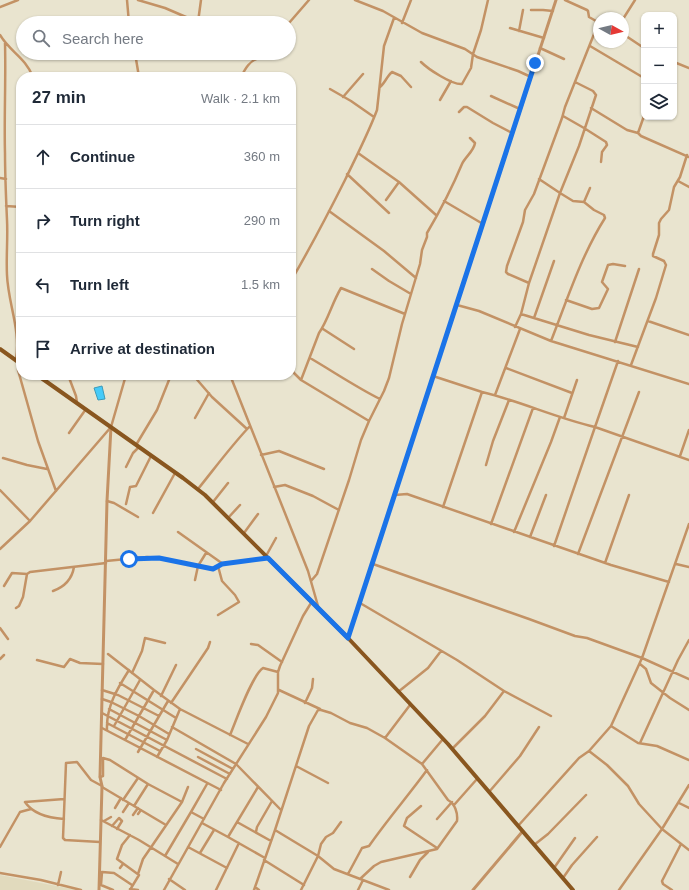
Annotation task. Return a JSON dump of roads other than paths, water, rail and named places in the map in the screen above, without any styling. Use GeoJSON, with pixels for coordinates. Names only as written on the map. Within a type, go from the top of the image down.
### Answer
{"type":"FeatureCollection","features":[{"type":"Feature","properties":{"kind":"main road"},"geometry":{"type":"LineString","coordinates":[[0,349],[16,361]]}},
{"type":"Feature","properties":{"kind":"main road"},"geometry":{"type":"LineString","coordinates":[[44,380],[175,472],[213,503],[311,603],[348,638],[443,739],[573,890]]}},
{"type":"Feature","properties":{"kind":"street"},"geometry":{"type":"LineString","coordinates":[[0,7],[18,0]]}},
{"type":"Feature","properties":{"kind":"street"},"geometry":{"type":"LineString","coordinates":[[127,0],[129,16]]}},
{"type":"Feature","properties":{"kind":"street"},"geometry":{"type":"LineString","coordinates":[[138,0],[165,8],[184,16]]}},
{"type":"Feature","properties":{"kind":"street"},"geometry":{"type":"LineString","coordinates":[[198,16],[201,0]]}},
{"type":"Feature","properties":{"kind":"street"},"geometry":{"type":"LineString","coordinates":[[295,16],[309,0]]}},
{"type":"Feature","properties":{"kind":"street"},"geometry":{"type":"LineString","coordinates":[[355,0],[383,11],[402,23],[433,38],[465,49],[477,57],[531,77]]}},
{"type":"Feature","properties":{"kind":"street"},"geometry":{"type":"LineString","coordinates":[[402,23],[411,0]]}},
{"type":"Feature","properties":{"kind":"street"},"geometry":{"type":"LineString","coordinates":[[421,62],[451,81],[460,85],[462,84],[471,68],[473,54],[481,30],[488,0]]}},
{"type":"Feature","properties":{"kind":"street"},"geometry":{"type":"LineString","coordinates":[[348,638],[556,0]]}},
{"type":"Feature","properties":{"kind":"street"},"geometry":{"type":"LineString","coordinates":[[529,283],[508,274],[506,270],[523,222],[525,210],[534,194],[538,179],[563,116],[565,106],[590,46],[598,22],[589,17],[587,10],[565,0]]}},
{"type":"Feature","properties":{"kind":"street"},"geometry":{"type":"LineString","coordinates":[[627,12],[635,0]]}},
{"type":"Feature","properties":{"kind":"street"},"geometry":{"type":"LineString","coordinates":[[519,31],[523,10]]}},
{"type":"Feature","properties":{"kind":"street"},"geometry":{"type":"LineString","coordinates":[[531,10],[553,11]]}},
{"type":"Feature","properties":{"kind":"street"},"geometry":{"type":"LineString","coordinates":[[296,272],[348,174],[374,117],[384,46],[394,18]]}},
{"type":"Feature","properties":{"kind":"street"},"geometry":{"type":"LineString","coordinates":[[510,28],[544,38]]}},
{"type":"Feature","properties":{"kind":"street"},"geometry":{"type":"LineString","coordinates":[[0,35],[5,43],[16,54]]}},
{"type":"Feature","properties":{"kind":"street"},"geometry":{"type":"LineString","coordinates":[[629,38],[641,46]]}},
{"type":"Feature","properties":{"kind":"street"},"geometry":{"type":"LineString","coordinates":[[5,43],[7,282],[16,331]]}},
{"type":"Feature","properties":{"kind":"street"},"geometry":{"type":"LineString","coordinates":[[590,46],[641,76]]}},
{"type":"Feature","properties":{"kind":"street"},"geometry":{"type":"LineString","coordinates":[[540,48],[564,59]]}},
{"type":"Feature","properties":{"kind":"street"},"geometry":{"type":"LineString","coordinates":[[22,60],[28,66],[31,72]]}},
{"type":"Feature","properties":{"kind":"street"},"geometry":{"type":"LineString","coordinates":[[135,60],[138,72]]}},
{"type":"Feature","properties":{"kind":"street"},"geometry":{"type":"LineString","coordinates":[[244,72],[251,61],[254,60]]}},
{"type":"Feature","properties":{"kind":"street"},"geometry":{"type":"LineString","coordinates":[[677,63],[689,68]]}},
{"type":"Feature","properties":{"kind":"street"},"geometry":{"type":"LineString","coordinates":[[379,87],[386,81],[392,72],[401,76],[411,87]]}},
{"type":"Feature","properties":{"kind":"street"},"geometry":{"type":"LineString","coordinates":[[343,97],[363,74]]}},
{"type":"Feature","properties":{"kind":"street"},"geometry":{"type":"LineString","coordinates":[[440,100],[451,81]]}},
{"type":"Feature","properties":{"kind":"street"},"geometry":{"type":"LineString","coordinates":[[515,327],[521,314],[529,283],[560,193],[575,158],[596,95],[593,91],[575,82]]}},
{"type":"Feature","properties":{"kind":"street"},"geometry":{"type":"LineString","coordinates":[[330,89],[374,117]]}},
{"type":"Feature","properties":{"kind":"street"},"geometry":{"type":"LineString","coordinates":[[491,96],[520,109]]}},
{"type":"Feature","properties":{"kind":"street"},"geometry":{"type":"LineString","coordinates":[[459,112],[464,107],[467,107],[512,133]]}},
{"type":"Feature","properties":{"kind":"street"},"geometry":{"type":"LineString","coordinates":[[591,108],[627,130],[638,133],[641,136],[688,156],[674,187],[669,210],[659,223],[659,235],[653,256],[664,260],[666,265],[631,365]]}},
{"type":"Feature","properties":{"kind":"street"},"geometry":{"type":"LineString","coordinates":[[563,116],[606,142],[607,144],[602,152],[601,162]]}},
{"type":"Feature","properties":{"kind":"street"},"geometry":{"type":"LineString","coordinates":[[638,133],[643,120]]}},
{"type":"Feature","properties":{"kind":"street"},"geometry":{"type":"LineString","coordinates":[[311,581],[317,574],[350,480],[361,440],[380,399],[392,368],[427,233],[463,162],[474,148],[475,143],[470,138]]}},
{"type":"Feature","properties":{"kind":"street"},"geometry":{"type":"LineString","coordinates":[[358,153],[399,182],[436,215]]}},
{"type":"Feature","properties":{"kind":"street"},"geometry":{"type":"LineString","coordinates":[[348,174],[389,213]]}},
{"type":"Feature","properties":{"kind":"street"},"geometry":{"type":"LineString","coordinates":[[0,178],[6,179]]}},
{"type":"Feature","properties":{"kind":"street"},"geometry":{"type":"LineString","coordinates":[[538,179],[573,201],[584,202],[594,210],[604,215],[605,218],[592,241],[566,300],[551,341]]}},
{"type":"Feature","properties":{"kind":"street"},"geometry":{"type":"LineString","coordinates":[[678,181],[689,187]]}},
{"type":"Feature","properties":{"kind":"street"},"geometry":{"type":"LineString","coordinates":[[386,200],[399,182]]}},
{"type":"Feature","properties":{"kind":"street"},"geometry":{"type":"LineString","coordinates":[[584,202],[590,188]]}},
{"type":"Feature","properties":{"kind":"street"},"geometry":{"type":"LineString","coordinates":[[444,201],[483,224]]}},
{"type":"Feature","properties":{"kind":"street"},"geometry":{"type":"LineString","coordinates":[[6,206],[16,207]]}},
{"type":"Feature","properties":{"kind":"street"},"geometry":{"type":"LineString","coordinates":[[329,211],[384,251],[416,278]]}},
{"type":"Feature","properties":{"kind":"street"},"geometry":{"type":"LineString","coordinates":[[534,318],[554,260]]}},
{"type":"Feature","properties":{"kind":"street"},"geometry":{"type":"LineString","coordinates":[[566,300],[592,309],[599,308],[608,290],[602,282],[608,265],[613,264],[625,266]]}},
{"type":"Feature","properties":{"kind":"street"},"geometry":{"type":"LineString","coordinates":[[372,269],[411,294]]}},
{"type":"Feature","properties":{"kind":"street"},"geometry":{"type":"LineString","coordinates":[[615,342],[639,269]]}},
{"type":"Feature","properties":{"kind":"street"},"geometry":{"type":"LineString","coordinates":[[301,380],[319,333],[323,329],[341,288],[405,314]]}},
{"type":"Feature","properties":{"kind":"street"},"geometry":{"type":"LineString","coordinates":[[456,305],[479,311],[551,341],[689,384]]}},
{"type":"Feature","properties":{"kind":"street"},"geometry":{"type":"LineString","coordinates":[[521,314],[615,342],[638,347]]}},
{"type":"Feature","properties":{"kind":"street"},"geometry":{"type":"LineString","coordinates":[[648,320],[689,335]]}},
{"type":"Feature","properties":{"kind":"street"},"geometry":{"type":"LineString","coordinates":[[323,329],[354,349]]}},
{"type":"Feature","properties":{"kind":"street"},"geometry":{"type":"LineString","coordinates":[[495,395],[520,329]]}},
{"type":"Feature","properties":{"kind":"street"},"geometry":{"type":"LineString","coordinates":[[310,358],[380,399]]}},
{"type":"Feature","properties":{"kind":"street"},"geometry":{"type":"LineString","coordinates":[[554,546],[618,361]]}},
{"type":"Feature","properties":{"kind":"street"},"geometry":{"type":"LineString","coordinates":[[506,368],[572,393]]}},
{"type":"Feature","properties":{"kind":"street"},"geometry":{"type":"LineString","coordinates":[[296,375],[301,380],[369,421]]}},
{"type":"Feature","properties":{"kind":"street"},"geometry":{"type":"LineString","coordinates":[[433,376],[562,418],[595,427],[689,460]]}},
{"type":"Feature","properties":{"kind":"street"},"geometry":{"type":"LineString","coordinates":[[21,380],[47,469],[56,491]]}},
{"type":"Feature","properties":{"kind":"street"},"geometry":{"type":"LineString","coordinates":[[70,380],[78,403]]}},
{"type":"Feature","properties":{"kind":"street"},"geometry":{"type":"LineString","coordinates":[[99,890],[102,820],[102,787],[100,777],[107,501],[111,427],[125,380]]}},
{"type":"Feature","properties":{"kind":"street"},"geometry":{"type":"LineString","coordinates":[[126,467],[157,410],[170,380]]}},
{"type":"Feature","properties":{"kind":"street"},"geometry":{"type":"LineString","coordinates":[[197,380],[224,409],[247,429]]}},
{"type":"Feature","properties":{"kind":"street"},"geometry":{"type":"LineString","coordinates":[[232,380],[311,581],[318,609]]}},
{"type":"Feature","properties":{"kind":"street"},"geometry":{"type":"LineString","coordinates":[[514,532],[577,380]]}},
{"type":"Feature","properties":{"kind":"street"},"geometry":{"type":"LineString","coordinates":[[443,507],[482,392]]}},
{"type":"Feature","properties":{"kind":"street"},"geometry":{"type":"LineString","coordinates":[[578,554],[639,392]]}},
{"type":"Feature","properties":{"kind":"street"},"geometry":{"type":"LineString","coordinates":[[195,418],[209,393]]}},
{"type":"Feature","properties":{"kind":"street"},"geometry":{"type":"LineString","coordinates":[[486,465],[493,441],[509,400]]}},
{"type":"Feature","properties":{"kind":"street"},"geometry":{"type":"LineString","coordinates":[[491,524],[533,408]]}},
{"type":"Feature","properties":{"kind":"street"},"geometry":{"type":"LineString","coordinates":[[69,433],[86,409]]}},
{"type":"Feature","properties":{"kind":"street"},"geometry":{"type":"LineString","coordinates":[[198,490],[221,462],[233,444],[250,426]]}},
{"type":"Feature","properties":{"kind":"street"},"geometry":{"type":"LineString","coordinates":[[0,549],[30,521],[111,427]]}},
{"type":"Feature","properties":{"kind":"street"},"geometry":{"type":"LineString","coordinates":[[680,456],[689,430]]}},
{"type":"Feature","properties":{"kind":"street"},"geometry":{"type":"LineString","coordinates":[[261,455],[279,451],[324,469]]}},
{"type":"Feature","properties":{"kind":"street"},"geometry":{"type":"LineString","coordinates":[[126,504],[130,487],[136,486],[151,455]]}},
{"type":"Feature","properties":{"kind":"street"},"geometry":{"type":"LineString","coordinates":[[2,458],[47,469]]}},
{"type":"Feature","properties":{"kind":"street"},"geometry":{"type":"LineString","coordinates":[[153,513],[175,472]]}},
{"type":"Feature","properties":{"kind":"street"},"geometry":{"type":"LineString","coordinates":[[213,503],[228,483]]}},
{"type":"Feature","properties":{"kind":"street"},"geometry":{"type":"LineString","coordinates":[[274,487],[285,485],[313,496],[339,510]]}},
{"type":"Feature","properties":{"kind":"street"},"geometry":{"type":"LineString","coordinates":[[0,490],[30,521]]}},
{"type":"Feature","properties":{"kind":"street"},"geometry":{"type":"LineString","coordinates":[[394,495],[407,494],[604,563],[669,582]]}},
{"type":"Feature","properties":{"kind":"street"},"geometry":{"type":"LineString","coordinates":[[530,537],[546,495]]}},
{"type":"Feature","properties":{"kind":"street"},"geometry":{"type":"LineString","coordinates":[[604,563],[629,495]]}},
{"type":"Feature","properties":{"kind":"street"},"geometry":{"type":"LineString","coordinates":[[107,501],[138,517]]}},
{"type":"Feature","properties":{"kind":"street"},"geometry":{"type":"LineString","coordinates":[[228,518],[240,505]]}},
{"type":"Feature","properties":{"kind":"street"},"geometry":{"type":"LineString","coordinates":[[244,533],[258,514]]}},
{"type":"Feature","properties":{"kind":"street"},"geometry":{"type":"LineString","coordinates":[[518,827],[579,758],[589,751],[611,726],[640,664],[689,524]]}},
{"type":"Feature","properties":{"kind":"street"},"geometry":{"type":"LineString","coordinates":[[178,532],[222,564]]}},
{"type":"Feature","properties":{"kind":"street"},"geometry":{"type":"LineString","coordinates":[[4,586],[12,573],[27,574],[30,572],[147,557],[213,569],[222,564],[267,557],[276,538]]}},
{"type":"Feature","properties":{"kind":"street"},"geometry":{"type":"LineString","coordinates":[[194,580],[198,566],[206,553]]}},
{"type":"Feature","properties":{"kind":"street"},"geometry":{"type":"LineString","coordinates":[[372,564],[575,636],[587,638],[642,658],[689,679]]}},
{"type":"Feature","properties":{"kind":"street"},"geometry":{"type":"LineString","coordinates":[[676,564],[689,567]]}},
{"type":"Feature","properties":{"kind":"street"},"geometry":{"type":"LineString","coordinates":[[218,566],[222,581],[235,595],[239,602],[218,615]]}},
{"type":"Feature","properties":{"kind":"street"},"geometry":{"type":"LineString","coordinates":[[53,592],[60,589],[68,582],[74,567]]}},
{"type":"Feature","properties":{"kind":"street"},"geometry":{"type":"LineString","coordinates":[[16,608],[20,606],[23,597],[27,574]]}},
{"type":"Feature","properties":{"kind":"street"},"geometry":{"type":"LineString","coordinates":[[164,890],[230,774],[266,717],[279,690],[278,672],[303,616],[311,603]]}},
{"type":"Feature","properties":{"kind":"street"},"geometry":{"type":"LineString","coordinates":[[360,603],[364,607],[392,621],[504,691],[551,716]]}},
{"type":"Feature","properties":{"kind":"street"},"geometry":{"type":"LineString","coordinates":[[0,628],[8,639]]}},
{"type":"Feature","properties":{"kind":"street"},"geometry":{"type":"LineString","coordinates":[[132,673],[141,656],[145,638],[164,643]]}},
{"type":"Feature","properties":{"kind":"street"},"geometry":{"type":"LineString","coordinates":[[640,743],[689,640]]}},
{"type":"Feature","properties":{"kind":"street"},"geometry":{"type":"LineString","coordinates":[[138,752],[163,709],[170,702],[208,648],[210,642]]}},
{"type":"Feature","properties":{"kind":"street"},"geometry":{"type":"LineString","coordinates":[[251,644],[258,646],[282,662]]}},
{"type":"Feature","properties":{"kind":"street"},"geometry":{"type":"LineString","coordinates":[[398,692],[428,668],[441,651]]}},
{"type":"Feature","properties":{"kind":"street"},"geometry":{"type":"LineString","coordinates":[[108,654],[140,680],[180,709],[248,744]]}},
{"type":"Feature","properties":{"kind":"street"},"geometry":{"type":"LineString","coordinates":[[0,660],[4,655]]}},
{"type":"Feature","properties":{"kind":"street"},"geometry":{"type":"LineString","coordinates":[[38,660],[64,667],[70,659],[80,663],[103,664]]}},
{"type":"Feature","properties":{"kind":"street"},"geometry":{"type":"LineString","coordinates":[[640,664],[646,669],[652,683],[670,698],[689,710]]}},
{"type":"Feature","properties":{"kind":"street"},"geometry":{"type":"LineString","coordinates":[[161,696],[176,665]]}},
{"type":"Feature","properties":{"kind":"street"},"geometry":{"type":"LineString","coordinates":[[230,736],[253,680],[260,669],[263,668],[278,672]]}},
{"type":"Feature","properties":{"kind":"street"},"geometry":{"type":"LineString","coordinates":[[107,730],[111,702],[120,683],[129,670]]}},
{"type":"Feature","properties":{"kind":"street"},"geometry":{"type":"LineString","coordinates":[[305,703],[312,688],[313,679]]}},
{"type":"Feature","properties":{"kind":"street"},"geometry":{"type":"LineString","coordinates":[[114,726],[140,680]]}},
{"type":"Feature","properties":{"kind":"street"},"geometry":{"type":"LineString","coordinates":[[120,683],[176,718]]}},
{"type":"Feature","properties":{"kind":"street"},"geometry":{"type":"LineString","coordinates":[[102,690],[115,694],[159,716]]}},
{"type":"Feature","properties":{"kind":"street"},"geometry":{"type":"LineString","coordinates":[[125,740],[154,690]]}},
{"type":"Feature","properties":{"kind":"street"},"geometry":{"type":"LineString","coordinates":[[279,690],[350,723],[367,728],[385,738],[422,764],[448,800],[453,804],[458,816],[457,821],[437,849],[381,862],[374,866],[361,879],[358,890]]}},
{"type":"Feature","properties":{"kind":"street"},"geometry":{"type":"LineString","coordinates":[[452,749],[485,716],[504,691]]}},
{"type":"Feature","properties":{"kind":"street"},"geometry":{"type":"LineString","coordinates":[[102,699],[138,716],[169,734]]}},
{"type":"Feature","properties":{"kind":"street"},"geometry":{"type":"LineString","coordinates":[[385,738],[410,705]]}},
{"type":"Feature","properties":{"kind":"street"},"geometry":{"type":"LineString","coordinates":[[109,709],[167,740]]}},
{"type":"Feature","properties":{"kind":"street"},"geometry":{"type":"LineString","coordinates":[[157,757],[167,740],[180,709]]}},
{"type":"Feature","properties":{"kind":"street"},"geometry":{"type":"LineString","coordinates":[[259,890],[254,888],[275,830],[309,726],[318,710],[321,710]]}},
{"type":"Feature","properties":{"kind":"street"},"geometry":{"type":"LineString","coordinates":[[102,713],[227,780]]}},
{"type":"Feature","properties":{"kind":"street"},"geometry":{"type":"LineString","coordinates":[[107,723],[160,751]]}},
{"type":"Feature","properties":{"kind":"street"},"geometry":{"type":"LineString","coordinates":[[611,726],[631,740],[657,746],[689,760]]}},
{"type":"Feature","properties":{"kind":"street"},"geometry":{"type":"LineString","coordinates":[[172,727],[236,764],[281,810]]}},
{"type":"Feature","properties":{"kind":"street"},"geometry":{"type":"LineString","coordinates":[[488,792],[520,756],[539,727]]}},
{"type":"Feature","properties":{"kind":"street"},"geometry":{"type":"LineString","coordinates":[[102,728],[221,790]]}},
{"type":"Feature","properties":{"kind":"street"},"geometry":{"type":"LineString","coordinates":[[422,764],[443,739]]}},
{"type":"Feature","properties":{"kind":"street"},"geometry":{"type":"LineString","coordinates":[[196,749],[233,769]]}},
{"type":"Feature","properties":{"kind":"street"},"geometry":{"type":"LineString","coordinates":[[589,751],[607,765],[628,786],[639,804],[662,829],[689,850]]}},
{"type":"Feature","properties":{"kind":"street"},"geometry":{"type":"LineString","coordinates":[[198,757],[230,774]]}},
{"type":"Feature","properties":{"kind":"street"},"geometry":{"type":"LineString","coordinates":[[100,777],[103,776],[103,758],[110,760],[148,784],[182,802]]}},
{"type":"Feature","properties":{"kind":"street"},"geometry":{"type":"LineString","coordinates":[[100,842],[64,839],[66,763],[77,762],[91,780],[166,825]]}},
{"type":"Feature","properties":{"kind":"street"},"geometry":{"type":"LineString","coordinates":[[296,766],[328,783]]}},
{"type":"Feature","properties":{"kind":"street"},"geometry":{"type":"LineString","coordinates":[[348,874],[362,848],[369,846],[389,817],[427,770]]}},
{"type":"Feature","properties":{"kind":"street"},"geometry":{"type":"LineString","coordinates":[[115,808],[138,778]]}},
{"type":"Feature","properties":{"kind":"street"},"geometry":{"type":"LineString","coordinates":[[437,819],[477,779]]}},
{"type":"Feature","properties":{"kind":"street"},"geometry":{"type":"LineString","coordinates":[[134,806],[148,784]]}},
{"type":"Feature","properties":{"kind":"street"},"geometry":{"type":"LineString","coordinates":[[165,856],[207,784]]}},
{"type":"Feature","properties":{"kind":"street"},"geometry":{"type":"LineString","coordinates":[[619,890],[662,829],[689,785]]}},
{"type":"Feature","properties":{"kind":"street"},"geometry":{"type":"LineString","coordinates":[[138,890],[130,889],[139,875],[138,874],[143,859],[152,848],[182,802],[188,787]]}},
{"type":"Feature","properties":{"kind":"street"},"geometry":{"type":"LineString","coordinates":[[228,837],[258,787]]}},
{"type":"Feature","properties":{"kind":"street"},"geometry":{"type":"LineString","coordinates":[[533,845],[548,834],[586,795]]}},
{"type":"Feature","properties":{"kind":"street"},"geometry":{"type":"LineString","coordinates":[[64,799],[25,802],[31,809],[48,818],[64,819]]}},
{"type":"Feature","properties":{"kind":"street"},"geometry":{"type":"LineString","coordinates":[[256,832],[256,827],[272,800]]}},
{"type":"Feature","properties":{"kind":"street"},"geometry":{"type":"LineString","coordinates":[[123,812],[129,803]]}},
{"type":"Feature","properties":{"kind":"street"},"geometry":{"type":"LineString","coordinates":[[679,803],[689,808]]}},
{"type":"Feature","properties":{"kind":"street"},"geometry":{"type":"LineString","coordinates":[[420,806],[407,818],[404,826],[437,849]]}},
{"type":"Feature","properties":{"kind":"street"},"geometry":{"type":"LineString","coordinates":[[133,815],[138,808]]}},
{"type":"Feature","properties":{"kind":"street"},"geometry":{"type":"LineString","coordinates":[[0,847],[20,812],[31,809]]}},
{"type":"Feature","properties":{"kind":"street"},"geometry":{"type":"LineString","coordinates":[[138,814],[141,810]]}},
{"type":"Feature","properties":{"kind":"street"},"geometry":{"type":"LineString","coordinates":[[191,812],[204,819]]}},
{"type":"Feature","properties":{"kind":"street"},"geometry":{"type":"LineString","coordinates":[[102,820],[111,817]]}},
{"type":"Feature","properties":{"kind":"street"},"geometry":{"type":"LineString","coordinates":[[112,826],[119,818],[122,821],[117,829]]}},
{"type":"Feature","properties":{"kind":"street"},"geometry":{"type":"LineString","coordinates":[[102,820],[178,864]]}},
{"type":"Feature","properties":{"kind":"street"},"geometry":{"type":"LineString","coordinates":[[237,822],[271,841]]}},
{"type":"Feature","properties":{"kind":"street"},"geometry":{"type":"LineString","coordinates":[[301,890],[318,856],[321,844],[326,837],[333,833],[341,822]]}},
{"type":"Feature","properties":{"kind":"street"},"geometry":{"type":"LineString","coordinates":[[202,823],[239,843],[304,885]]}},
{"type":"Feature","properties":{"kind":"street"},"geometry":{"type":"LineString","coordinates":[[200,853],[214,830]]}},
{"type":"Feature","properties":{"kind":"street"},"geometry":{"type":"LineString","coordinates":[[275,830],[318,856],[334,869],[389,890]]}},
{"type":"Feature","properties":{"kind":"street"},"geometry":{"type":"LineString","coordinates":[[473,890],[522,832]]}},
{"type":"Feature","properties":{"kind":"street"},"geometry":{"type":"LineString","coordinates":[[130,835],[122,845],[118,859],[138,874]]}},
{"type":"Feature","properties":{"kind":"street"},"geometry":{"type":"LineString","coordinates":[[562,878],[597,837]]}},
{"type":"Feature","properties":{"kind":"street"},"geometry":{"type":"LineString","coordinates":[[554,869],[575,838]]}},
{"type":"Feature","properties":{"kind":"street"},"geometry":{"type":"LineString","coordinates":[[216,890],[239,843]]}},
{"type":"Feature","properties":{"kind":"street"},"geometry":{"type":"LineString","coordinates":[[672,890],[663,884],[662,881],[681,844]]}},
{"type":"Feature","properties":{"kind":"street"},"geometry":{"type":"LineString","coordinates":[[188,847],[228,868]]}},
{"type":"Feature","properties":{"kind":"street"},"geometry":{"type":"LineString","coordinates":[[410,877],[420,860],[428,851]]}},
{"type":"Feature","properties":{"kind":"street"},"geometry":{"type":"LineString","coordinates":[[120,868],[123,864]]}},
{"type":"Feature","properties":{"kind":"street"},"geometry":{"type":"LineString","coordinates":[[58,885],[61,872]]}},
{"type":"Feature","properties":{"kind":"street"},"geometry":{"type":"LineString","coordinates":[[114,890],[101,885],[102,872],[114,873],[132,885]]}},
{"type":"Feature","properties":{"kind":"street"},"geometry":{"type":"LineString","coordinates":[[0,873],[41,880],[81,890]]}},
{"type":"Feature","properties":{"kind":"street"},"geometry":{"type":"LineString","coordinates":[[169,879],[184,890]]}},
{"type":"Feature","properties":{"kind":"water"},"geometry":{"type":"Polygon","coordinates":[[[102,386],[105,399],[98,400],[94,388],[102,386]]]}}]}
